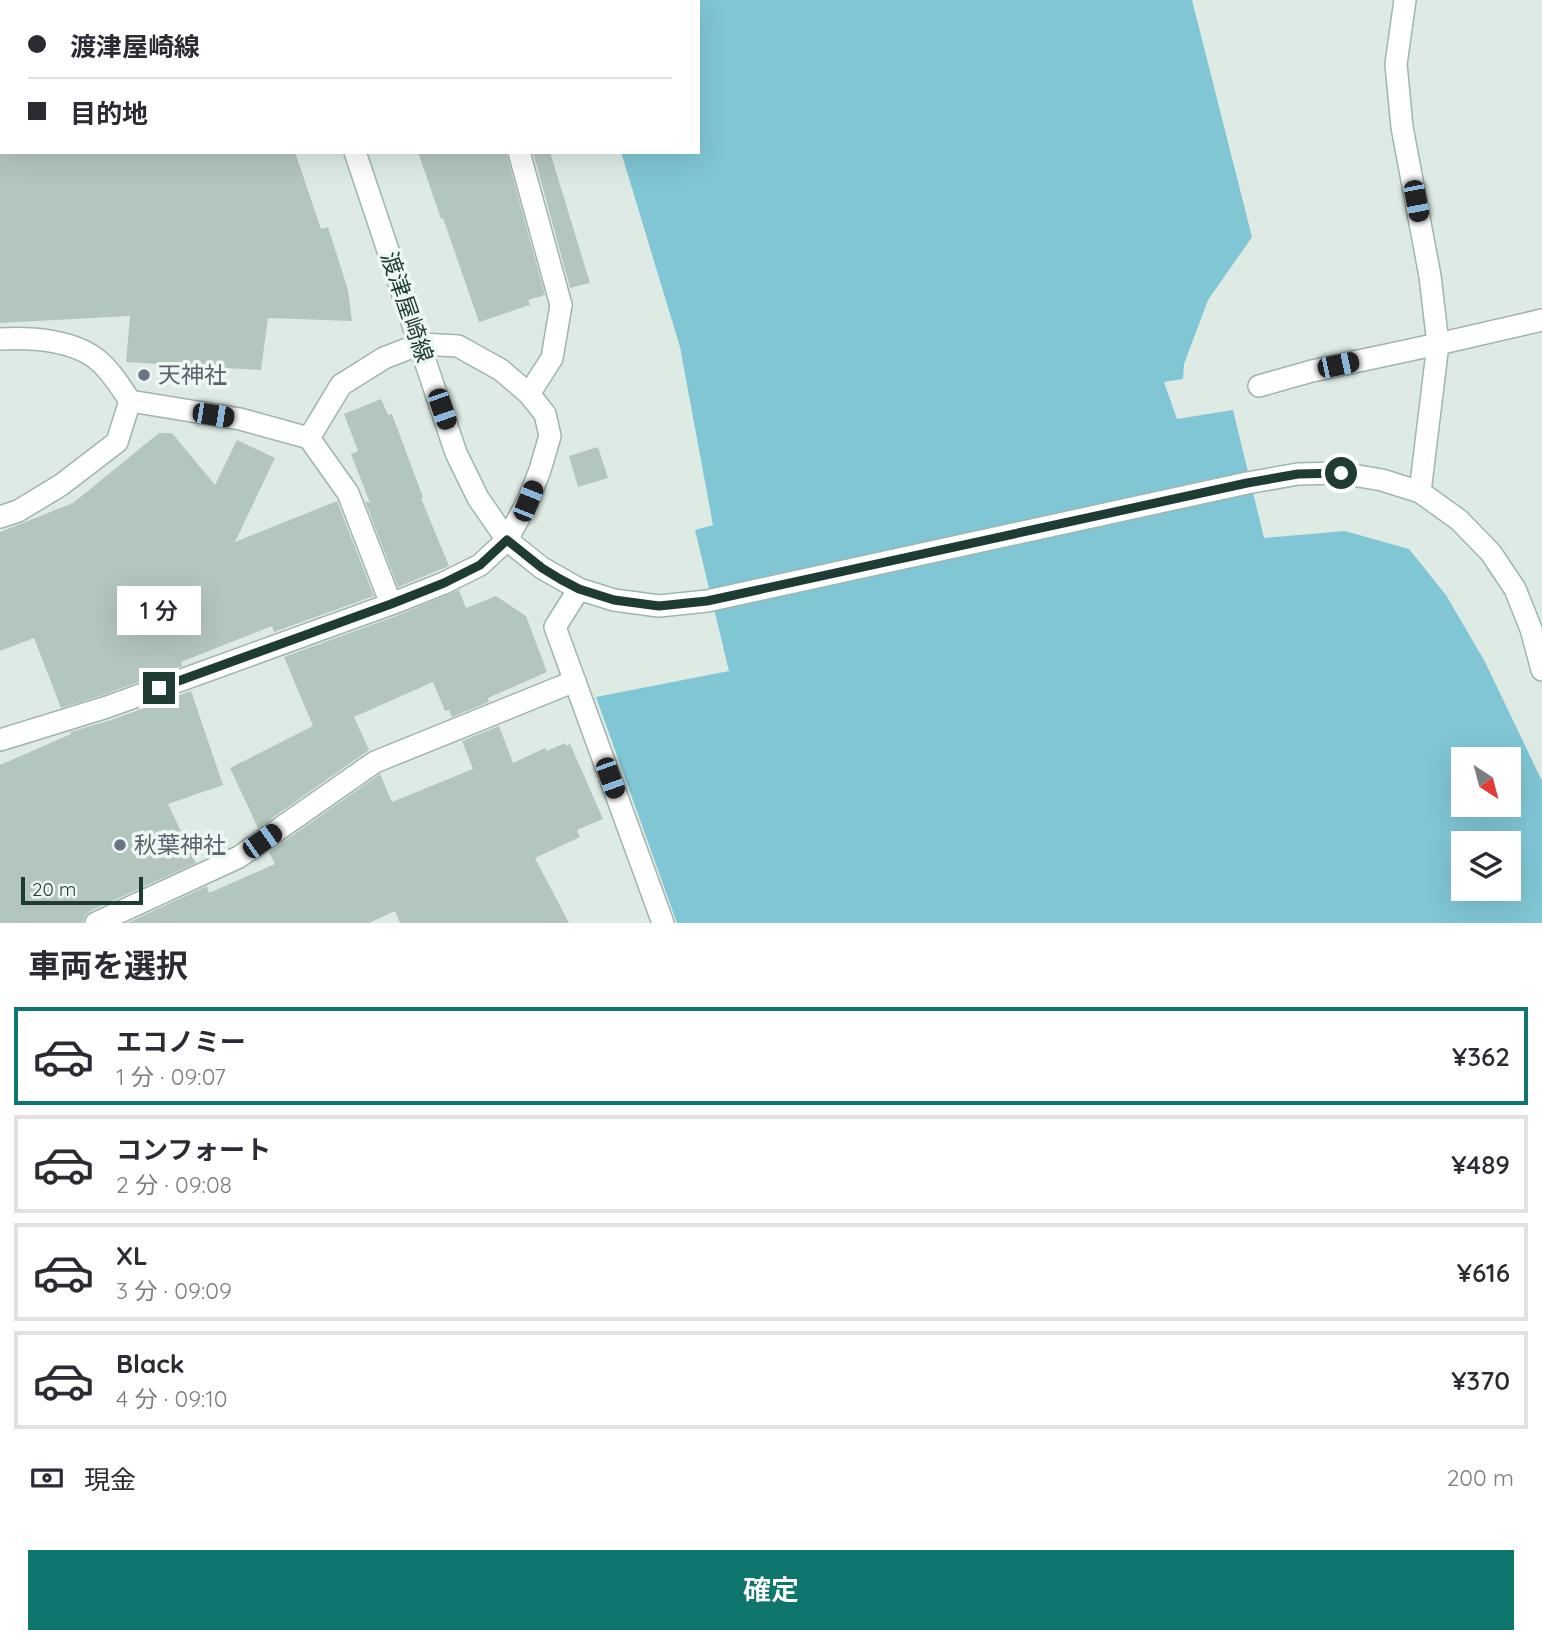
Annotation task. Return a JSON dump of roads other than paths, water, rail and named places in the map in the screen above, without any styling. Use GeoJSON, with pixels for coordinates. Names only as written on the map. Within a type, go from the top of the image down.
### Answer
{"type":"FeatureCollection","features":[{"type":"Feature","properties":{"kind":"street"},"geometry":{"type":"LineString","coordinates":[[1405,0],[1396,64],[1402,127],[1430,276],[1438,345],[1420,492]]}},
{"type":"Feature","properties":{"kind":"street","name":"渡津屋崎線"},"geometry":{"type":"LineString","coordinates":[[356,154],[456,453],[478,498],[507,540],[542,568],[579,589],[614,600],[659,606],[707,601],[1247,483],[1298,474],[1341,473],[1382,480],[1420,492],[1459,520],[1492,553],[1515,589],[1531,629],[1542,670]]}},
{"type":"Feature","properties":{"kind":"street"},"geometry":{"type":"LineString","coordinates":[[520,154],[561,305],[552,358],[529,394]]}},
{"type":"Feature","properties":{"kind":"street"},"geometry":{"type":"LineString","coordinates":[[1259,386],[1312,371],[1542,320]]}},
{"type":"Feature","properties":{"kind":"street"},"geometry":{"type":"LineString","coordinates":[[0,339],[22,337],[60,343],[87,352],[111,372],[130,401],[240,419],[309,438],[348,493],[391,604]]}},
{"type":"Feature","properties":{"kind":"street"},"geometry":{"type":"LineString","coordinates":[[0,740],[107,707],[391,604],[480,565],[507,540],[528,501],[550,436],[545,414],[529,394],[501,370],[458,346],[420,344],[384,358],[341,385],[309,438]]}},
{"type":"Feature","properties":{"kind":"street"},"geometry":{"type":"LineString","coordinates":[[0,517],[18,511],[61,485],[117,443],[130,401]]}},
{"type":"Feature","properties":{"kind":"street"},"geometry":{"type":"LineString","coordinates":[[579,589],[555,627],[663,923]]}},
{"type":"Feature","properties":{"kind":"street"},"geometry":{"type":"LineString","coordinates":[[96,923],[239,857],[375,762],[575,681]]}},
{"type":"Feature","properties":{"kind":"water"},"geometry":{"type":"Polygon","coordinates":[[[700,0],[1192,0],[1252,237],[1208,300],[1184,364],[1183,379],[1164,382],[1177,419],[1233,410],[1264,538],[1345,531],[1409,549],[1446,595],[1485,662],[1542,781],[1542,923],[677,923],[596,697],[729,671],[695,530],[713,525],[680,347],[622,154],[700,154],[700,0]]]}},
{"type":"Feature","properties":{"kind":"place","name":"天神社"},"geometry":{"type":"Point","coordinates":[144,375]}},
{"type":"Feature","properties":{"kind":"place","name":"秋葉神社"},"geometry":{"type":"Point","coordinates":[120,845]}}]}
